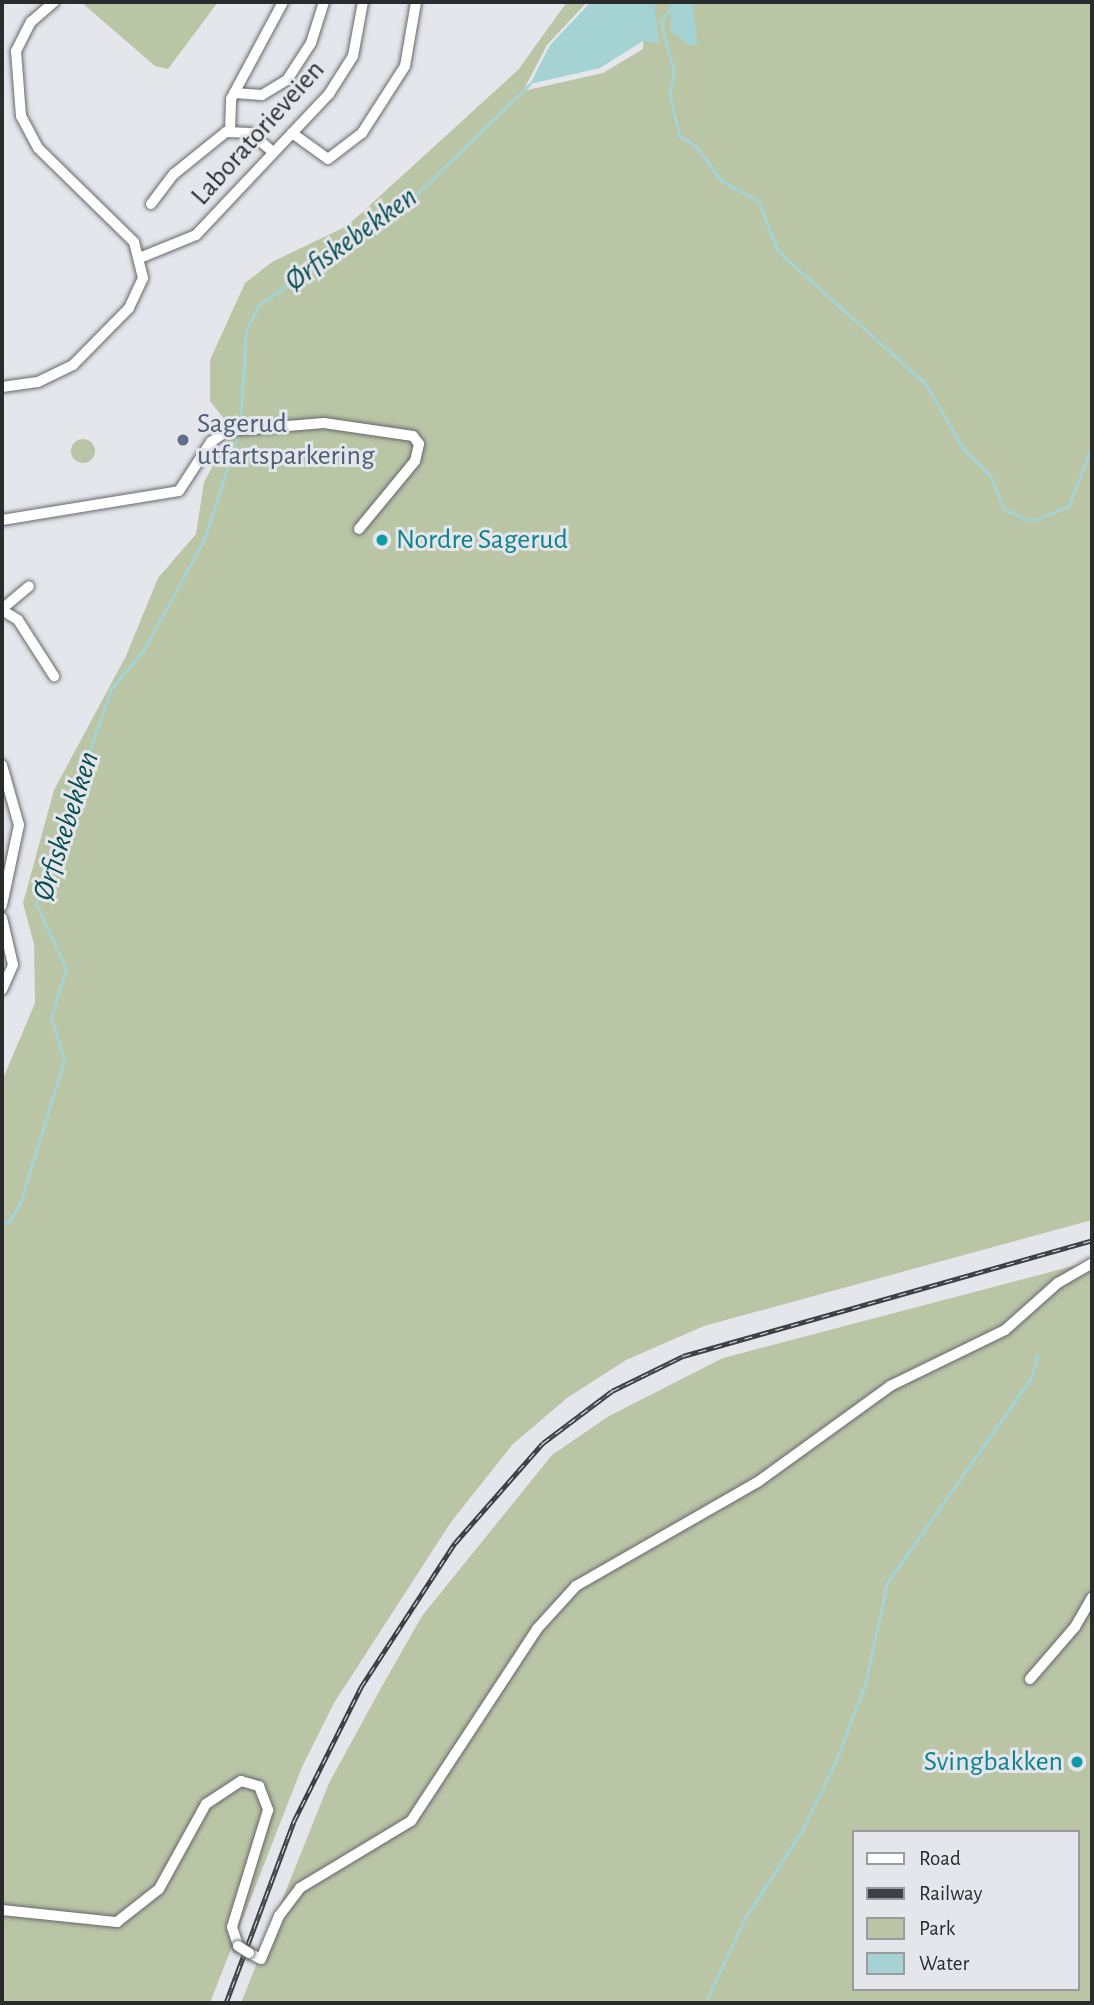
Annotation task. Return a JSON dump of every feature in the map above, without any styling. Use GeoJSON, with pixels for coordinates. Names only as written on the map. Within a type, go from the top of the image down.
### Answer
{"type":"FeatureCollection","features":[{"type":"Feature","properties":{"kind":"street"},"geometry":{"type":"LineString","coordinates":[[2,387],[47,379],[86,354],[137,296],[142,257],[130,237],[42,153],[24,126],[14,86],[16,51],[31,22],[54,2]]}},
{"type":"Feature","properties":{"kind":"street"},"geometry":{"type":"LineString","coordinates":[[230,131],[234,93],[283,2]]}},
{"type":"Feature","properties":{"kind":"street"},"geometry":{"type":"LineString","coordinates":[[234,93],[262,95],[286,80],[311,43],[324,2]]}},
{"type":"Feature","properties":{"kind":"street","name":"Laboratorieveien"},"geometry":{"type":"LineString","coordinates":[[142,257],[197,235],[292,133],[346,70],[363,2]]}},
{"type":"Feature","properties":{"kind":"street"},"geometry":{"type":"LineString","coordinates":[[292,133],[328,159],[362,133],[405,66],[416,2]]}},
{"type":"Feature","properties":{"kind":"street"},"geometry":{"type":"LineString","coordinates":[[151,204],[177,172],[230,131],[251,133],[273,152]]}},
{"type":"Feature","properties":{"kind":"street"},"geometry":{"type":"LineString","coordinates":[[2,520],[186,486],[211,442],[227,431],[324,424],[413,436],[419,444],[415,461],[359,530]]}},
{"type":"Feature","properties":{"kind":"street"},"geometry":{"type":"LineString","coordinates":[[29,586],[2,610],[18,620],[54,676]]}},
{"type":"Feature","properties":{"kind":"street"},"geometry":{"type":"LineString","coordinates":[[2,765],[19,825],[2,905]]}},
{"type":"Feature","properties":{"kind":"street"},"geometry":{"type":"LineString","coordinates":[[2,918],[13,965],[3,988]]}},
{"type":"Feature","properties":{"kind":"street"},"geometry":{"type":"LineString","coordinates":[[2,1910],[117,1922],[159,1889],[206,1804],[241,1781],[259,1786],[268,1811],[232,1927],[238,1946],[261,1959],[279,1916],[300,1888],[411,1821],[537,1629],[576,1586],[759,1480],[890,1386],[1005,1330],[1058,1283],[1092,1263]]}},
{"type":"Feature","properties":{"kind":"street"},"geometry":{"type":"LineString","coordinates":[[1030,1679],[1075,1627],[1092,1597]]}},
{"type":"Feature","properties":{"kind":"green space"},"geometry":{"type":"Polygon","coordinates":[[[81,2],[218,2],[168,69],[155,66],[81,2]]]}},
{"type":"Feature","properties":{"kind":"green space"},"geometry":{"type":"Polygon","coordinates":[[[567,2],[587,2],[547,45],[523,91],[603,73],[643,49],[644,2],[1092,2],[1092,1220],[704,1326],[626,1360],[567,1398],[513,1444],[451,1522],[334,1703],[302,1767],[210,2003],[2,2003],[2,1081],[35,1003],[34,944],[23,903],[54,790],[126,656],[158,578],[196,534],[204,482],[229,437],[229,425],[210,401],[210,360],[245,283],[272,262],[347,226],[518,70],[567,2]]]}},
{"type":"Feature","properties":{"kind":"green space"},"geometry":{"type":"Polygon","coordinates":[[[83,439],[92,442],[95,451],[92,460],[83,463],[74,460],[71,451],[74,442],[83,439]]]}},
{"type":"Feature","properties":{"kind":"green space"},"geometry":{"type":"Polygon","coordinates":[[[1092,1261],[1092,2003],[241,2003],[329,1783],[422,1616],[552,1455],[609,1416],[723,1358],[1092,1261]]]}},
{"type":"Feature","properties":{"kind":"water"},"geometry":{"type":"Polygon","coordinates":[[[591,2],[654,2],[659,43],[643,41],[600,68],[530,84],[550,45],[591,2]]]}},
{"type":"Feature","properties":{"kind":"water"},"geometry":{"type":"Polygon","coordinates":[[[671,2],[693,2],[697,43],[692,47],[670,31],[671,2]]]}},
{"type":"Feature","properties":{"kind":"waterway"},"geometry":{"type":"LineString","coordinates":[[671,8],[661,22],[674,71],[670,95],[680,136],[697,147],[722,181],[759,201],[778,251],[926,384],[963,448],[991,476],[1004,509],[1031,521],[1068,507],[1092,447]]}},
{"type":"Feature","properties":{"kind":"waterway","name":"Ørfiskebekken"},"geometry":{"type":"LineString","coordinates":[[240,425],[246,330],[259,305],[413,198],[530,84]]}},
{"type":"Feature","properties":{"kind":"waterway","name":"Ørfiskebekken"},"geometry":{"type":"LineString","coordinates":[[2,1222],[10,1221],[20,1203],[64,1061],[51,1017],[66,969],[36,904],[111,689],[143,651],[204,540],[238,435]]}},
{"type":"Feature","properties":{"kind":"waterway"},"geometry":{"type":"LineString","coordinates":[[705,2003],[745,1918],[801,1832],[835,1763],[865,1684],[887,1583],[1031,1378],[1037,1356]]}},
{"type":"Feature","properties":{"kind":"railway"},"geometry":{"type":"LineString","coordinates":[[226,2003],[294,1821],[361,1687],[455,1543],[543,1443],[612,1391],[683,1356],[1092,1240]]}},
{"type":"Feature","properties":{"kind":"place","name":"Sagerud utfartsparkering"},"geometry":{"type":"Point","coordinates":[183,440]}},
{"type":"Feature","properties":{"kind":"place","name":"Nordre Sagerud"},"geometry":{"type":"Point","coordinates":[382,540]}},
{"type":"Feature","properties":{"kind":"place","name":"Svingbakken"},"geometry":{"type":"Point","coordinates":[1077,1762]}}]}
